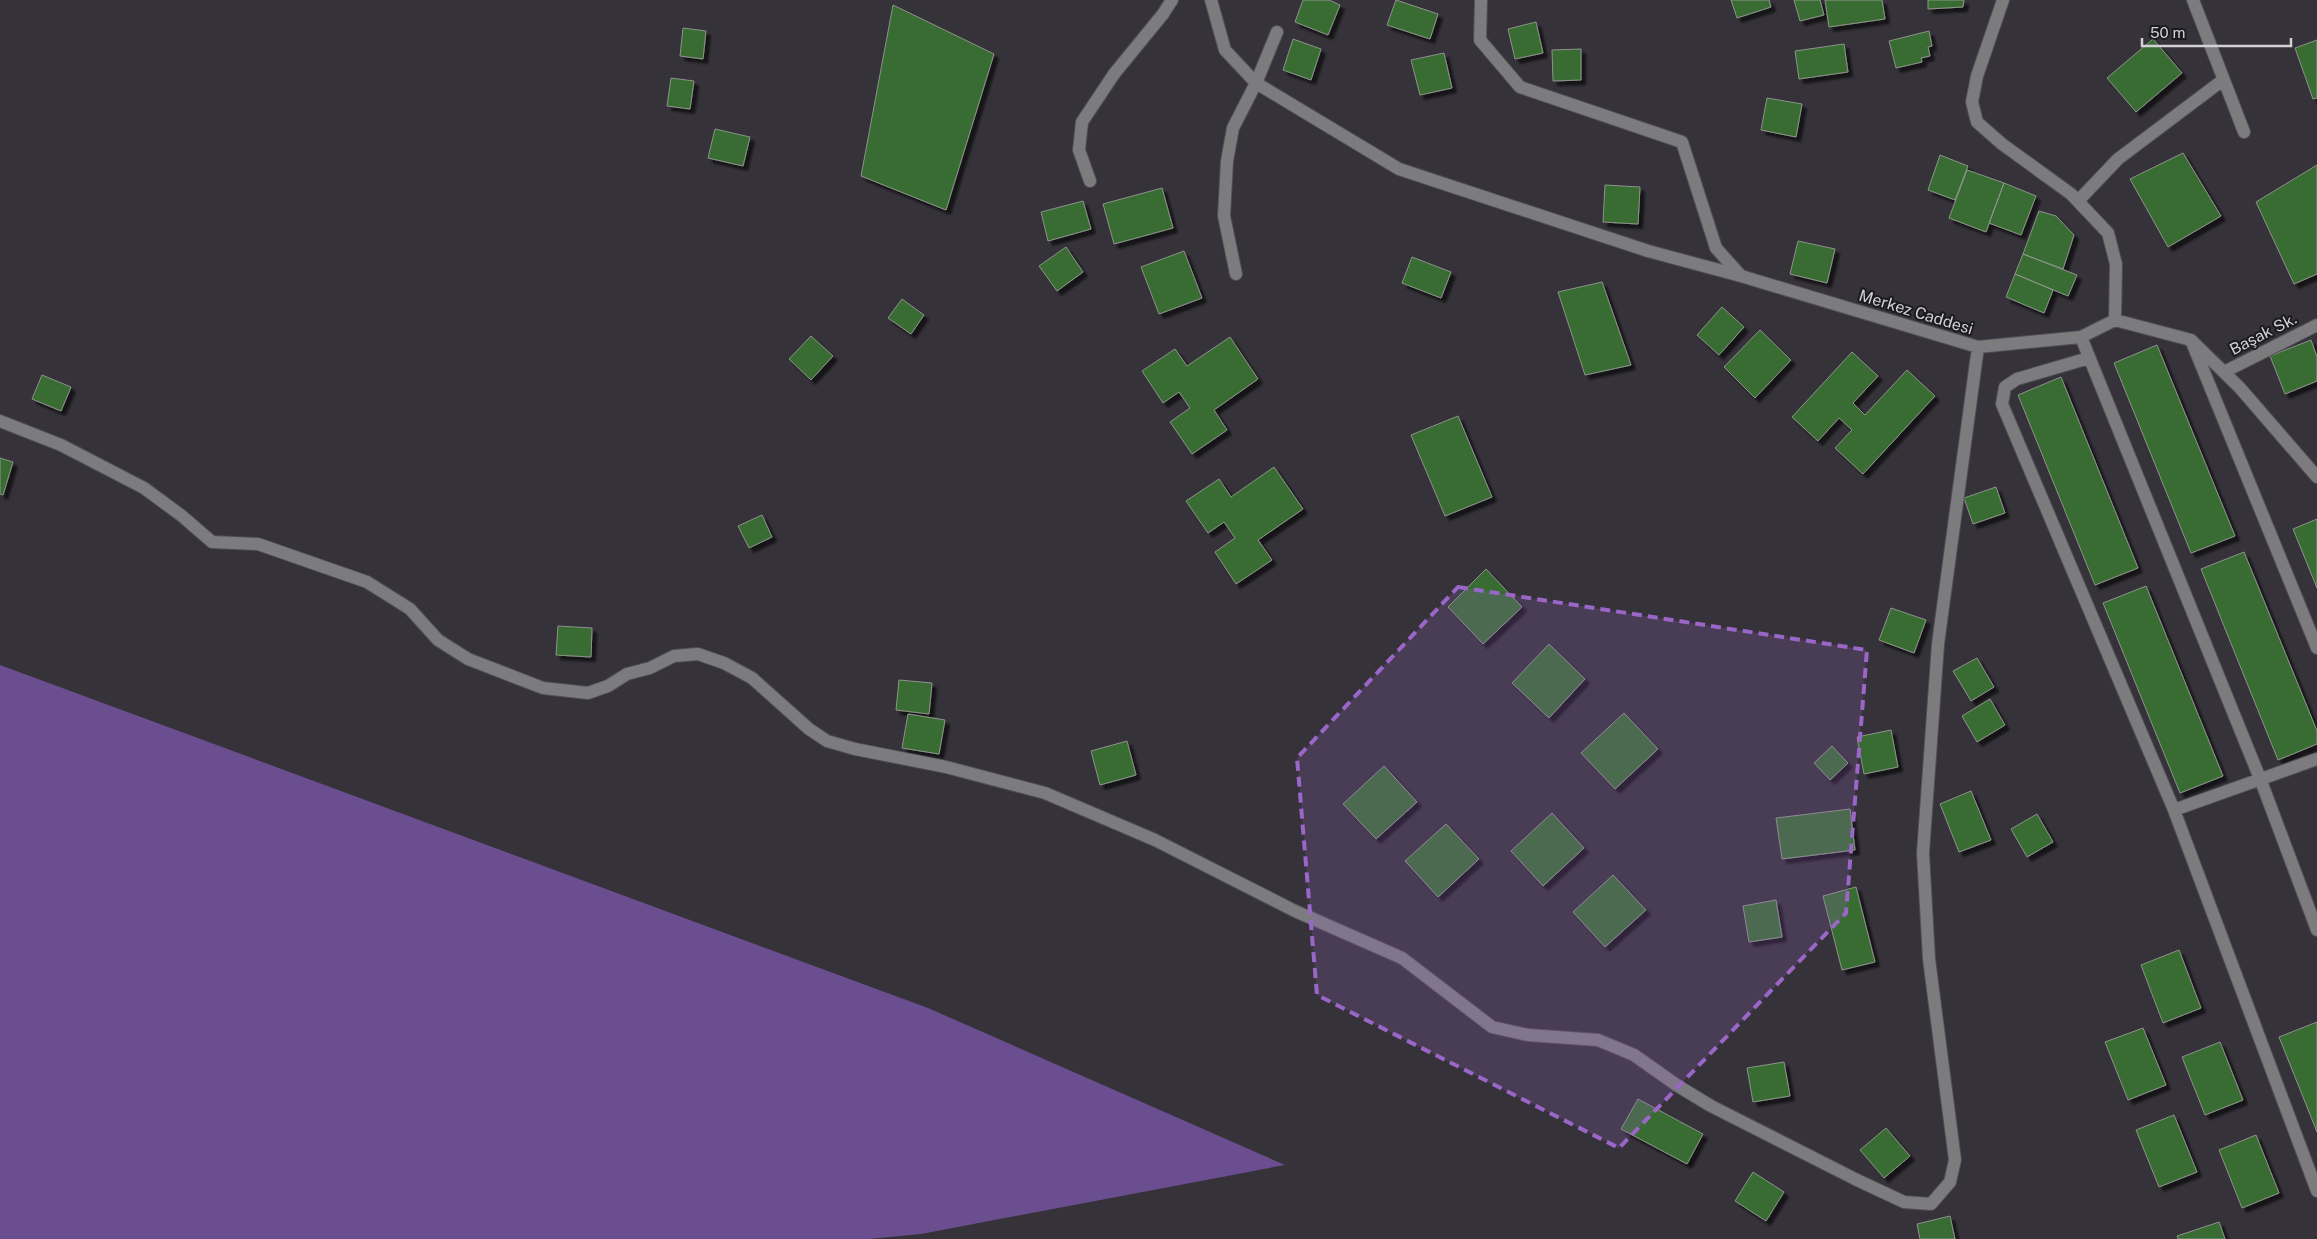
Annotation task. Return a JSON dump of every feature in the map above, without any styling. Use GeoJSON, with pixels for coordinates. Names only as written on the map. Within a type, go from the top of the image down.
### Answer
{"type":"FeatureCollection","features":[{"type":"Feature","properties":{"kind":"street"},"geometry":{"type":"LineString","coordinates":[[1090,181],[1079,150],[1082,122],[1114,74],[1172,0]]}},
{"type":"Feature","properties":{"kind":"street","name":"Merkez Caddesi"},"geometry":{"type":"LineString","coordinates":[[1211,0],[1226,50],[1256,83],[1399,169],[1648,251],[1741,276],[1978,347],[2081,337],[2115,320]]}},
{"type":"Feature","properties":{"kind":"street"},"geometry":{"type":"LineString","coordinates":[[1481,0],[1480,40],[1520,87],[1682,142],[1716,248],[1741,276]]}},
{"type":"Feature","properties":{"kind":"street"},"geometry":{"type":"LineString","coordinates":[[2002,0],[1977,76],[1972,102],[1977,122],[2002,144],[2071,194],[2108,233],[2116,264],[2115,320],[2191,340],[2224,372],[2317,477]]}},
{"type":"Feature","properties":{"kind":"street"},"geometry":{"type":"LineString","coordinates":[[2193,0],[2244,132]]}},
{"type":"Feature","properties":{"kind":"street"},"geometry":{"type":"LineString","coordinates":[[1236,274],[1224,216],[1226,161],[1233,128],[1256,83],[1277,32]]}},
{"type":"Feature","properties":{"kind":"street"},"geometry":{"type":"LineString","coordinates":[[2078,202],[2118,159],[2223,80]]}},
{"type":"Feature","properties":{"kind":"street","name":"Başak Sk."},"geometry":{"type":"LineString","coordinates":[[2224,372],[2317,326]]}},
{"type":"Feature","properties":{"kind":"street"},"geometry":{"type":"LineString","coordinates":[[2081,337],[2261,781],[2317,930]]}},
{"type":"Feature","properties":{"kind":"street"},"geometry":{"type":"LineString","coordinates":[[2191,340],[2317,648]]}},
{"type":"Feature","properties":{"kind":"street"},"geometry":{"type":"LineString","coordinates":[[0,421],[61,445],[144,488],[182,516],[212,542],[258,544],[368,582],[410,608],[438,640],[468,659],[543,688],[588,693],[608,686],[627,674],[650,668],[674,656],[698,654],[724,663],[752,678],[809,729],[828,741],[855,749],[946,767],[1044,793],[1155,840],[1295,911],[1402,958],[1492,1027],[1528,1035],[1598,1040],[1634,1054],[1678,1086],[1711,1106],[1857,1180],[1904,1202],[1931,1204],[1950,1182],[1955,1160],[1930,959],[1923,853],[1938,644],[1978,347]]}},
{"type":"Feature","properties":{"kind":"street"},"geometry":{"type":"LineString","coordinates":[[2089,358],[2018,379],[2005,387],[2002,404],[2174,810],[2317,1191]]}},
{"type":"Feature","properties":{"kind":"street"},"geometry":{"type":"LineString","coordinates":[[2174,810],[2261,781],[2317,759]]}},
{"type":"Feature","properties":{"kind":"highlighted area"},"geometry":{"type":"Polygon","coordinates":[[[1458,587],[1867,650],[1846,913],[1619,1148],[1317,995],[1297,758],[1458,587]]]}},
{"type":"Feature","properties":{"kind":"shaded area"},"geometry":{"type":"Polygon","coordinates":[[[0,665],[928,1008],[1285,1165],[921,1234],[869,1239],[0,1239],[0,665]]]}},
{"type":"Feature","properties":{"kind":"building"},"geometry":{"type":"Polygon","coordinates":[[[1303,0],[1329,0],[1340,5],[1328,35],[1295,22],[1303,0]]]}},
{"type":"Feature","properties":{"kind":"building"},"geometry":{"type":"Polygon","coordinates":[[[1396,0],[1438,14],[1430,39],[1387,25],[1396,0]]]}},
{"type":"Feature","properties":{"kind":"building"},"geometry":{"type":"Polygon","coordinates":[[[1731,0],[1769,0],[1771,7],[1737,18],[1731,0]]]}},
{"type":"Feature","properties":{"kind":"building"},"geometry":{"type":"Polygon","coordinates":[[[1794,0],[1820,0],[1824,15],[1800,21],[1794,0]]]}},
{"type":"Feature","properties":{"kind":"building"},"geometry":{"type":"Polygon","coordinates":[[[1825,0],[1882,0],[1885,19],[1829,27],[1825,0]]]}},
{"type":"Feature","properties":{"kind":"building"},"geometry":{"type":"Polygon","coordinates":[[[1928,0],[1964,0],[1963,7],[1928,9],[1928,0]]]}},
{"type":"Feature","properties":{"kind":"building"},"geometry":{"type":"Polygon","coordinates":[[[893,5],[994,54],[946,210],[861,176],[893,5]]]}},
{"type":"Feature","properties":{"kind":"building"},"geometry":{"type":"Polygon","coordinates":[[[1536,22],[1543,53],[1515,59],[1508,29],[1536,22]]]}},
{"type":"Feature","properties":{"kind":"building"},"geometry":{"type":"Polygon","coordinates":[[[683,28],[706,31],[703,59],[680,56],[683,28]]]}},
{"type":"Feature","properties":{"kind":"building"},"geometry":{"type":"Polygon","coordinates":[[[1929,31],[1932,46],[1928,47],[1930,56],[1921,58],[1922,62],[1896,68],[1889,41],[1929,31]]]}},
{"type":"Feature","properties":{"kind":"building"},"geometry":{"type":"Polygon","coordinates":[[[1293,39],[1321,49],[1311,80],[1283,70],[1293,39]]]}},
{"type":"Feature","properties":{"kind":"building"},"geometry":{"type":"Polygon","coordinates":[[[2153,39],[2182,73],[2136,112],[2107,78],[2153,39]]]}},
{"type":"Feature","properties":{"kind":"building"},"geometry":{"type":"Polygon","coordinates":[[[2317,40],[2317,98],[2313,99],[2295,48],[2317,40]]]}},
{"type":"Feature","properties":{"kind":"building"},"geometry":{"type":"Polygon","coordinates":[[[1844,44],[1848,72],[1799,79],[1795,51],[1844,44]]]}},
{"type":"Feature","properties":{"kind":"building"},"geometry":{"type":"Polygon","coordinates":[[[1581,49],[1581,80],[1553,81],[1552,50],[1581,49]]]}},
{"type":"Feature","properties":{"kind":"building"},"geometry":{"type":"Polygon","coordinates":[[[1444,53],[1452,88],[1420,95],[1411,60],[1444,53]]]}},
{"type":"Feature","properties":{"kind":"building"},"geometry":{"type":"Polygon","coordinates":[[[671,78],[694,81],[690,109],[667,106],[671,78]]]}},
{"type":"Feature","properties":{"kind":"building"},"geometry":{"type":"Polygon","coordinates":[[[1767,98],[1802,104],[1796,137],[1761,130],[1767,98]]]}},
{"type":"Feature","properties":{"kind":"building"},"geometry":{"type":"Polygon","coordinates":[[[715,129],[750,137],[743,166],[708,158],[715,129]]]}},
{"type":"Feature","properties":{"kind":"building"},"geometry":{"type":"Polygon","coordinates":[[[2183,153],[2221,216],[2168,247],[2130,179],[2183,153]]]}},
{"type":"Feature","properties":{"kind":"building"},"geometry":{"type":"Polygon","coordinates":[[[1940,155],[1968,166],[1955,200],[1928,190],[1940,155]]]}},
{"type":"Feature","properties":{"kind":"building"},"geometry":{"type":"Polygon","coordinates":[[[2317,165],[2317,274],[2294,284],[2256,202],[2317,165]]]}},
{"type":"Feature","properties":{"kind":"building"},"geometry":{"type":"Polygon","coordinates":[[[1967,170],[2004,183],[1986,232],[1949,218],[1967,170]]]}},
{"type":"Feature","properties":{"kind":"building"},"geometry":{"type":"Polygon","coordinates":[[[2004,183],[2036,196],[2021,235],[1989,223],[2004,183]]]}},
{"type":"Feature","properties":{"kind":"building"},"geometry":{"type":"Polygon","coordinates":[[[1605,185],[1640,187],[1638,224],[1603,222],[1605,185]]]}},
{"type":"Feature","properties":{"kind":"building"},"geometry":{"type":"Polygon","coordinates":[[[1162,188],[1173,228],[1114,244],[1103,204],[1162,188]]]}},
{"type":"Feature","properties":{"kind":"building"},"geometry":{"type":"Polygon","coordinates":[[[1083,201],[1091,229],[1048,241],[1041,212],[1083,201]]]}},
{"type":"Feature","properties":{"kind":"building"},"geometry":{"type":"Polygon","coordinates":[[[2039,211],[2056,216],[2074,235],[2063,269],[2023,254],[2039,211]]]}},
{"type":"Feature","properties":{"kind":"building"},"geometry":{"type":"Polygon","coordinates":[[[1798,241],[1835,249],[1827,283],[1790,274],[1798,241]]]}},
{"type":"Feature","properties":{"kind":"building"},"geometry":{"type":"Polygon","coordinates":[[[1066,247],[1083,272],[1057,291],[1039,266],[1066,247]]]}},
{"type":"Feature","properties":{"kind":"building"},"geometry":{"type":"Polygon","coordinates":[[[1184,251],[1202,298],[1159,314],[1141,267],[1184,251]]]}},
{"type":"Feature","properties":{"kind":"building"},"geometry":{"type":"Polygon","coordinates":[[[2023,254],[2077,275],[2068,296],[2015,274],[2023,254]]]}},
{"type":"Feature","properties":{"kind":"building"},"geometry":{"type":"Polygon","coordinates":[[[1412,257],[1451,272],[1441,298],[1402,283],[1412,257]]]}},
{"type":"Feature","properties":{"kind":"building"},"geometry":{"type":"Polygon","coordinates":[[[2015,274],[2053,290],[2044,313],[2006,297],[2015,274]]]}},
{"type":"Feature","properties":{"kind":"building"},"geometry":{"type":"Polygon","coordinates":[[[1602,282],[1631,365],[1585,375],[1558,292],[1602,282]]]}},
{"type":"Feature","properties":{"kind":"building"},"geometry":{"type":"Polygon","coordinates":[[[902,299],[924,315],[911,334],[888,318],[902,299]]]}},
{"type":"Feature","properties":{"kind":"building"},"geometry":{"type":"Polygon","coordinates":[[[1722,307],[1744,327],[1719,355],[1697,335],[1722,307]]]}},
{"type":"Feature","properties":{"kind":"building"},"geometry":{"type":"Polygon","coordinates":[[[1760,330],[1791,360],[1755,398],[1724,367],[1760,330]]]}},
{"type":"Feature","properties":{"kind":"building"},"geometry":{"type":"Polygon","coordinates":[[[811,336],[833,356],[811,380],[789,359],[811,336]]]}},
{"type":"Feature","properties":{"kind":"building"},"geometry":{"type":"Polygon","coordinates":[[[1230,337],[1258,379],[1214,410],[1227,430],[1192,454],[1170,422],[1190,408],[1179,392],[1163,403],[1142,371],[1175,349],[1187,366],[1230,337]]]}},
{"type":"Feature","properties":{"kind":"building"},"geometry":{"type":"Polygon","coordinates":[[[2311,340],[2317,357],[2317,381],[2285,394],[2270,356],[2311,340]]]}},
{"type":"Feature","properties":{"kind":"building"},"geometry":{"type":"Polygon","coordinates":[[[2157,345],[2235,536],[2191,553],[2114,363],[2157,345]]]}},
{"type":"Feature","properties":{"kind":"building"},"geometry":{"type":"Polygon","coordinates":[[[1852,352],[1878,376],[1853,403],[1865,415],[1907,370],[1935,396],[1863,474],[1835,448],[1852,430],[1839,418],[1818,441],[1792,417],[1852,352]]]}},
{"type":"Feature","properties":{"kind":"building"},"geometry":{"type":"Polygon","coordinates":[[[42,375],[71,387],[61,411],[32,399],[42,375]]]}},
{"type":"Feature","properties":{"kind":"building"},"geometry":{"type":"Polygon","coordinates":[[[2061,377],[2138,568],[2095,585],[2018,395],[2061,377]]]}},
{"type":"Feature","properties":{"kind":"building"},"geometry":{"type":"Polygon","coordinates":[[[1458,416],[1492,497],[1445,516],[1411,435],[1458,416]]]}},
{"type":"Feature","properties":{"kind":"building"},"geometry":{"type":"Polygon","coordinates":[[[0,458],[13,462],[3,495],[0,494],[0,458]]]}},
{"type":"Feature","properties":{"kind":"building"},"geometry":{"type":"Polygon","coordinates":[[[1274,467],[1303,509],[1258,540],[1272,560],[1236,584],[1215,552],[1235,538],[1224,522],[1208,533],[1186,501],[1219,479],[1231,497],[1274,467]]]}},
{"type":"Feature","properties":{"kind":"building"},"geometry":{"type":"Polygon","coordinates":[[[1996,487],[2005,513],[1973,524],[1964,498],[1996,487]]]}},
{"type":"Feature","properties":{"kind":"building"},"geometry":{"type":"Polygon","coordinates":[[[762,515],[772,537],[749,548],[738,526],[762,515]]]}},
{"type":"Feature","properties":{"kind":"building"},"geometry":{"type":"Polygon","coordinates":[[[2317,519],[2317,588],[2293,529],[2317,519]]]}},
{"type":"Feature","properties":{"kind":"building"},"geometry":{"type":"Polygon","coordinates":[[[2244,552],[2317,731],[2317,744],[2278,760],[2201,569],[2244,552]]]}},
{"type":"Feature","properties":{"kind":"building"},"geometry":{"type":"Polygon","coordinates":[[[1486,569],[1522,607],[1483,644],[1448,607],[1486,569]]]}},
{"type":"Feature","properties":{"kind":"building"},"geometry":{"type":"Polygon","coordinates":[[[2146,586],[2223,776],[2180,793],[2103,603],[2146,586]]]}},
{"type":"Feature","properties":{"kind":"building"},"geometry":{"type":"Polygon","coordinates":[[[1891,608],[1926,620],[1914,653],[1879,640],[1891,608]]]}},
{"type":"Feature","properties":{"kind":"building"},"geometry":{"type":"Polygon","coordinates":[[[558,626],[592,628],[591,657],[556,655],[558,626]]]}},
{"type":"Feature","properties":{"kind":"building"},"geometry":{"type":"Polygon","coordinates":[[[1549,644],[1585,679],[1549,718],[1512,683],[1549,644]]]}},
{"type":"Feature","properties":{"kind":"building"},"geometry":{"type":"Polygon","coordinates":[[[1977,658],[1994,687],[1971,701],[1953,671],[1977,658]]]}},
{"type":"Feature","properties":{"kind":"building"},"geometry":{"type":"Polygon","coordinates":[[[899,680],[932,683],[929,714],[896,710],[899,680]]]}},
{"type":"Feature","properties":{"kind":"building"},"geometry":{"type":"Polygon","coordinates":[[[1990,699],[2005,725],[1977,742],[1962,716],[1990,699]]]}},
{"type":"Feature","properties":{"kind":"building"},"geometry":{"type":"Polygon","coordinates":[[[1624,713],[1658,749],[1615,789],[1581,753],[1624,713]]]}},
{"type":"Feature","properties":{"kind":"building"},"geometry":{"type":"Polygon","coordinates":[[[908,714],[945,720],[939,754],[902,748],[908,714]]]}},
{"type":"Feature","properties":{"kind":"building"},"geometry":{"type":"Polygon","coordinates":[[[1891,730],[1898,767],[1864,774],[1857,737],[1891,730]]]}},
{"type":"Feature","properties":{"kind":"building"},"geometry":{"type":"Polygon","coordinates":[[[1127,741],[1136,775],[1100,785],[1091,751],[1127,741]]]}},
{"type":"Feature","properties":{"kind":"building"},"geometry":{"type":"Polygon","coordinates":[[[1832,746],[1848,763],[1830,780],[1814,763],[1832,746]]]}},
{"type":"Feature","properties":{"kind":"building"},"geometry":{"type":"Polygon","coordinates":[[[1384,766],[1417,802],[1376,839],[1343,804],[1384,766]]]}},
{"type":"Feature","properties":{"kind":"building"},"geometry":{"type":"Polygon","coordinates":[[[1971,791],[1991,840],[1959,852],[1940,804],[1971,791]]]}},
{"type":"Feature","properties":{"kind":"building"},"geometry":{"type":"Polygon","coordinates":[[[1850,809],[1855,850],[1782,859],[1776,818],[1850,809]]]}},
{"type":"Feature","properties":{"kind":"building"},"geometry":{"type":"Polygon","coordinates":[[[1552,813],[1584,848],[1543,886],[1511,851],[1552,813]]]}},
{"type":"Feature","properties":{"kind":"building"},"geometry":{"type":"Polygon","coordinates":[[[2037,814],[2053,842],[2027,857],[2011,829],[2037,814]]]}},
{"type":"Feature","properties":{"kind":"building"},"geometry":{"type":"Polygon","coordinates":[[[1446,824],[1479,859],[1438,897],[1405,861],[1446,824]]]}},
{"type":"Feature","properties":{"kind":"building"},"geometry":{"type":"Polygon","coordinates":[[[1613,875],[1646,910],[1605,947],[1573,912],[1613,875]]]}},
{"type":"Feature","properties":{"kind":"building"},"geometry":{"type":"Polygon","coordinates":[[[1856,887],[1875,962],[1842,970],[1823,896],[1856,887]]]}},
{"type":"Feature","properties":{"kind":"building"},"geometry":{"type":"Polygon","coordinates":[[[1776,900],[1782,937],[1749,942],[1743,906],[1776,900]]]}},
{"type":"Feature","properties":{"kind":"building"},"geometry":{"type":"Polygon","coordinates":[[[2179,950],[2201,1008],[2163,1023],[2141,965],[2179,950]]]}},
{"type":"Feature","properties":{"kind":"building"},"geometry":{"type":"Polygon","coordinates":[[[2317,1022],[2317,1132],[2279,1037],[2317,1022]]]}},
{"type":"Feature","properties":{"kind":"building"},"geometry":{"type":"Polygon","coordinates":[[[2143,1028],[2166,1085],[2128,1100],[2105,1042],[2143,1028]]]}},
{"type":"Feature","properties":{"kind":"building"},"geometry":{"type":"Polygon","coordinates":[[[2220,1042],[2243,1100],[2205,1115],[2182,1057],[2220,1042]]]}},
{"type":"Feature","properties":{"kind":"building"},"geometry":{"type":"Polygon","coordinates":[[[1784,1062],[1790,1096],[1753,1102],[1747,1068],[1784,1062]]]}},
{"type":"Feature","properties":{"kind":"building"},"geometry":{"type":"Polygon","coordinates":[[[1638,1099],[1703,1134],[1687,1164],[1621,1129],[1638,1099]]]}},
{"type":"Feature","properties":{"kind":"building"},"geometry":{"type":"Polygon","coordinates":[[[2174,1115],[2197,1172],[2159,1187],[2136,1130],[2174,1115]]]}},
{"type":"Feature","properties":{"kind":"building"},"geometry":{"type":"Polygon","coordinates":[[[1886,1128],[1910,1156],[1884,1178],[1860,1150],[1886,1128]]]}},
{"type":"Feature","properties":{"kind":"building"},"geometry":{"type":"Polygon","coordinates":[[[2256,1135],[2279,1193],[2242,1208],[2219,1150],[2256,1135]]]}},
{"type":"Feature","properties":{"kind":"building"},"geometry":{"type":"Polygon","coordinates":[[[1753,1172],[1784,1192],[1766,1221],[1735,1201],[1753,1172]]]}},
{"type":"Feature","properties":{"kind":"building"},"geometry":{"type":"Polygon","coordinates":[[[1950,1216],[1955,1239],[1920,1239],[1917,1224],[1950,1216]]]}},
{"type":"Feature","properties":{"kind":"building"},"geometry":{"type":"Polygon","coordinates":[[[2219,1222],[2225,1239],[2178,1239],[2177,1236],[2219,1222]]]}}]}
